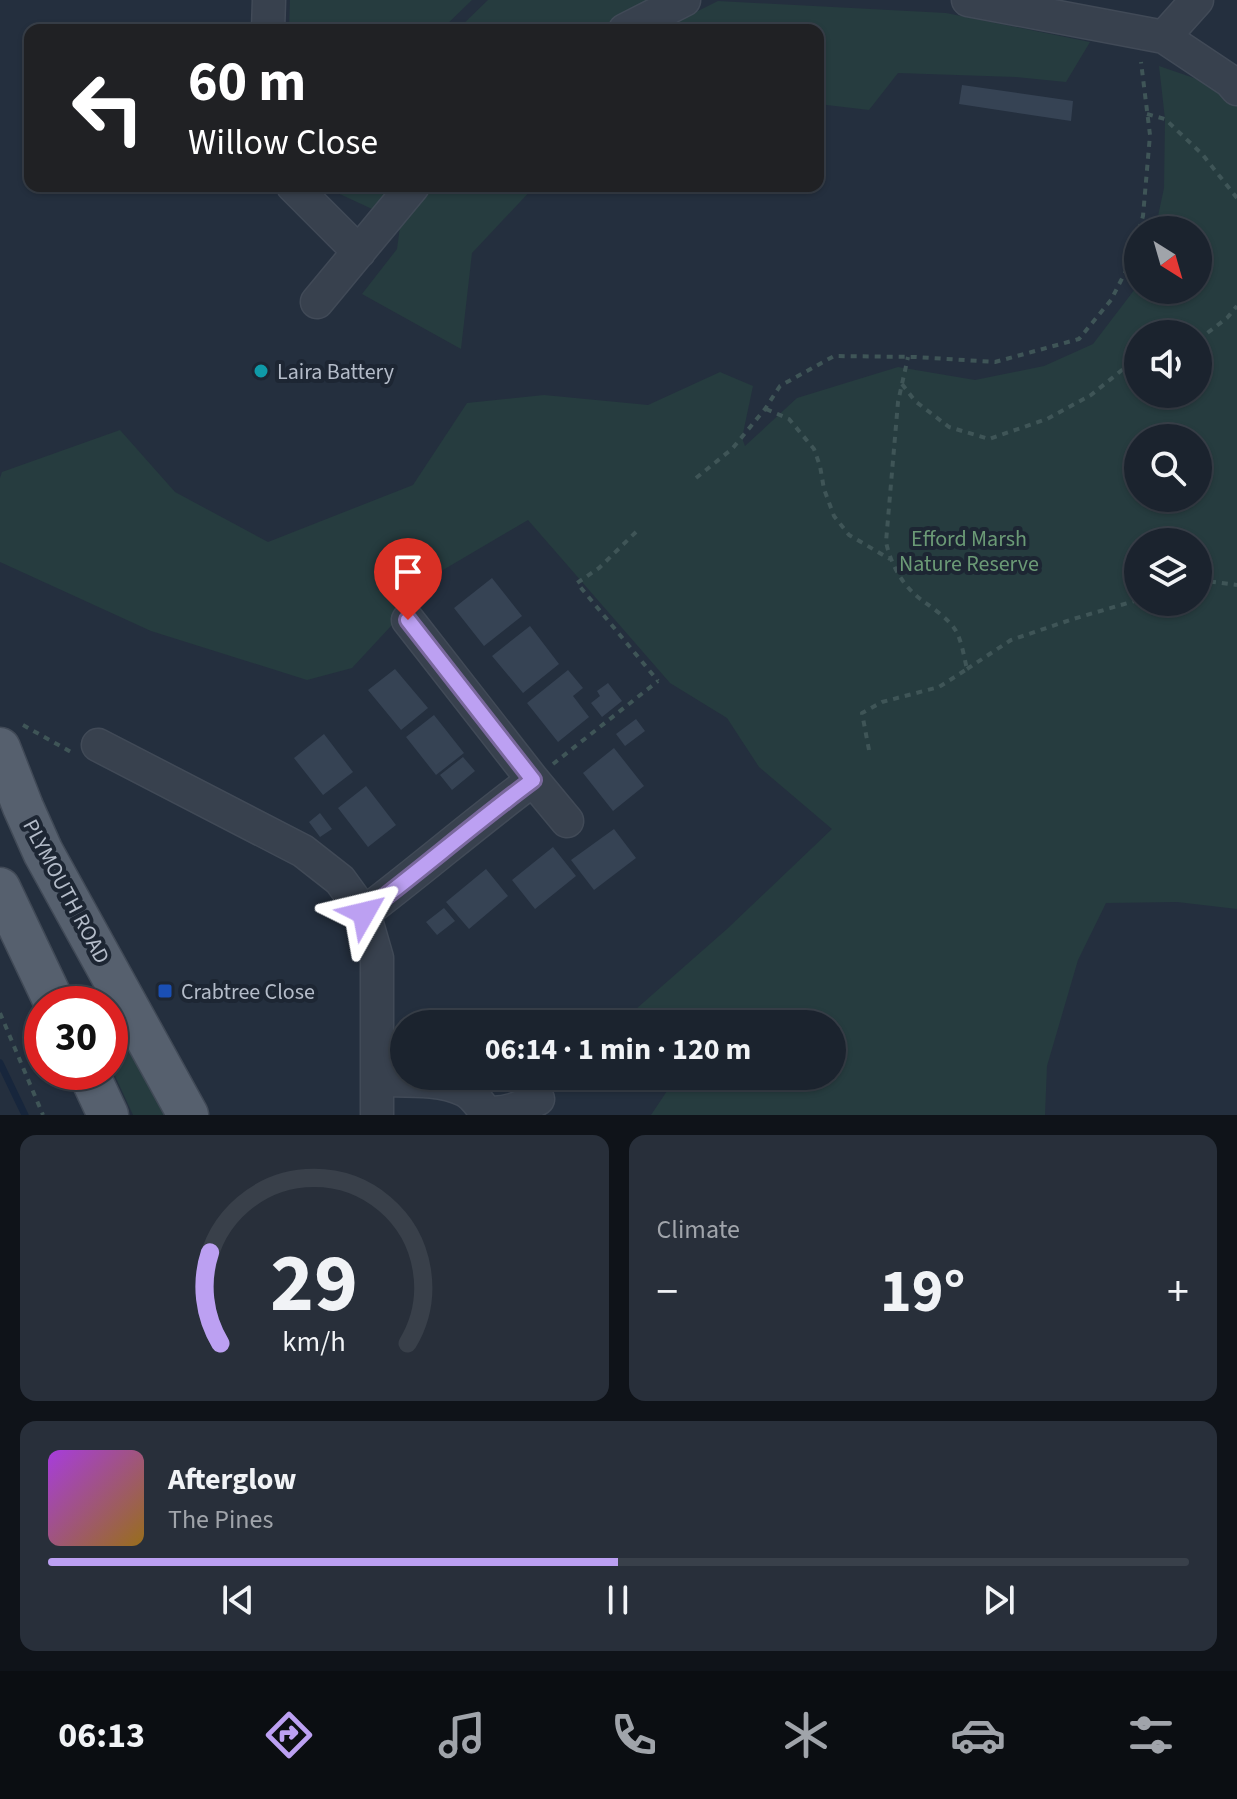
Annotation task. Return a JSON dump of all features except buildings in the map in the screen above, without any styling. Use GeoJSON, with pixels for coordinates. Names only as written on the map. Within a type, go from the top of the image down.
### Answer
{"type":"FeatureCollection","features":[{"type":"Feature","properties":{"kind":"main road","name":"PLYMOUTH ROAD"},"geometry":{"type":"LineString","coordinates":[[6,734],[23,807],[43,852],[188,1115]]}},
{"type":"Feature","properties":{"kind":"main road"},"geometry":{"type":"LineString","coordinates":[[0,888],[46,986]]}},
{"type":"Feature","properties":{"kind":"main road"},"geometry":{"type":"LineString","coordinates":[[96,1090],[108,1115]]}},
{"type":"Feature","properties":{"kind":"street"},"geometry":{"type":"LineString","coordinates":[[268,24],[269,0]]}},
{"type":"Feature","properties":{"kind":"street"},"geometry":{"type":"LineString","coordinates":[[637,24],[684,0]]}},
{"type":"Feature","properties":{"kind":"street"},"geometry":{"type":"LineString","coordinates":[[968,0],[1164,37],[1230,81],[1237,89]]}},
{"type":"Feature","properties":{"kind":"street"},"geometry":{"type":"LineString","coordinates":[[1164,37],[1197,0]]}},
{"type":"Feature","properties":{"kind":"street"},"geometry":{"type":"LineString","coordinates":[[299,192],[359,252]]}},
{"type":"Feature","properties":{"kind":"street"},"geometry":{"type":"LineString","coordinates":[[317,302],[408,192]]}},
{"type":"Feature","properties":{"kind":"street"},"geometry":{"type":"LineString","coordinates":[[408,620],[567,821]]}},
{"type":"Feature","properties":{"kind":"street"},"geometry":{"type":"LineString","coordinates":[[98,745],[303,851],[340,880],[364,913],[377,958],[377,1115]]}},
{"type":"Feature","properties":{"kind":"street"},"geometry":{"type":"LineString","coordinates":[[364,913],[533,780]]}},
{"type":"Feature","properties":{"kind":"street"},"geometry":{"type":"LineString","coordinates":[[377,1080],[419,1081],[467,1091],[486,1114],[497,1115],[538,1099]]}},
{"type":"Feature","properties":{"kind":"path"},"geometry":{"type":"LineString","coordinates":[[1143,216],[1150,135],[1140,51],[1164,37]]}},
{"type":"Feature","properties":{"kind":"path"},"geometry":{"type":"LineString","coordinates":[[1147,114],[1165,119],[1193,145],[1237,198]]}},
{"type":"Feature","properties":{"kind":"path"},"geometry":{"type":"LineString","coordinates":[[696,478],[732,449],[780,386],[834,356],[995,362],[1079,339],[1111,300],[1124,275]]}},
{"type":"Feature","properties":{"kind":"path"},"geometry":{"type":"LineString","coordinates":[[1212,329],[1237,306]]}},
{"type":"Feature","properties":{"kind":"path"},"geometry":{"type":"LineString","coordinates":[[908,357],[898,402],[886,542],[890,559],[900,578],[956,631],[967,669]]}},
{"type":"Feature","properties":{"kind":"path"},"geometry":{"type":"LineString","coordinates":[[902,384],[915,401],[949,427],[989,439],[1047,419],[1091,395],[1124,368]]}},
{"type":"Feature","properties":{"kind":"path"},"geometry":{"type":"LineString","coordinates":[[765,409],[789,419],[814,449],[834,516],[849,535],[890,559]]}},
{"type":"Feature","properties":{"kind":"path"},"geometry":{"type":"LineString","coordinates":[[533,780],[658,681],[577,583],[599,568],[636,532]]}},
{"type":"Feature","properties":{"kind":"path"},"geometry":{"type":"LineString","coordinates":[[1212,582],[1237,585]]}},
{"type":"Feature","properties":{"kind":"path"},"geometry":{"type":"LineString","coordinates":[[869,750],[862,713],[882,702],[939,687],[1011,640],[1124,604]]}},
{"type":"Feature","properties":{"kind":"path"},"geometry":{"type":"LineString","coordinates":[[6,734],[91,763],[98,745]]}},
{"type":"Feature","properties":{"kind":"path"},"geometry":{"type":"LineString","coordinates":[[0,1013],[43,1115]]}},
{"type":"Feature","properties":{"kind":"green space"},"geometry":{"type":"Polygon","coordinates":[[[290,0],[472,0],[447,24],[289,24],[290,0]]]}},
{"type":"Feature","properties":{"kind":"green space"},"geometry":{"type":"Polygon","coordinates":[[[488,0],[648,0],[607,24],[463,24],[488,0]]]}},
{"type":"Feature","properties":{"kind":"green space"},"geometry":{"type":"Polygon","coordinates":[[[718,1],[946,13],[1090,42],[1066,82],[898,73],[869,110],[824,105],[824,24],[672,24],[718,1]]]}},
{"type":"Feature","properties":{"kind":"green space","name":"Efford Marsh Nature Reserve"},"geometry":{"type":"Polygon","coordinates":[[[1159,66],[1226,89],[1237,102],[1237,909],[1177,902],[1106,903],[1078,960],[1047,1066],[1045,1115],[651,1115],[666,1090],[846,1090],[846,1010],[635,1010],[727,929],[832,829],[759,767],[727,718],[670,683],[528,520],[443,570],[352,668],[307,680],[151,631],[0,562],[2,472],[120,430],[175,492],[268,542],[413,485],[467,403],[544,395],[648,405],[720,372],[753,386],[742,438],[745,446],[797,398],[898,367],[975,380],[1044,366],[1093,344],[1124,303],[1212,304],[1212,216],[1158,216],[1164,188],[1165,119],[1159,66]]]}},
{"type":"Feature","properties":{"kind":"green space"},"geometry":{"type":"Polygon","coordinates":[[[335,192],[388,192],[372,209],[335,192]]]}},
{"type":"Feature","properties":{"kind":"green space"},"geometry":{"type":"Polygon","coordinates":[[[429,192],[529,192],[472,253],[461,349],[362,294],[397,249],[400,227],[429,192]]]}},
{"type":"Feature","properties":{"kind":"green space"},"geometry":{"type":"Polygon","coordinates":[[[128,1046],[166,1115],[133,1115],[122,1090],[128,1090],[128,1046]]]}},
{"type":"Feature","properties":{"kind":"waterway"},"geometry":{"type":"LineString","coordinates":[[0,1063],[25,1115]]}},
{"type":"Feature","properties":{"kind":"place","name":"Laira Battery"},"geometry":{"type":"Point","coordinates":[261,371]}},
{"type":"Feature","properties":{"kind":"place","name":"Crabtree Close"},"geometry":{"type":"Point","coordinates":[165,991]}},
{"type":"Feature","properties":{"kind":"route"},"geometry":{"type":"LineString","coordinates":[[364,913],[533,780],[408,620]]}}]}
